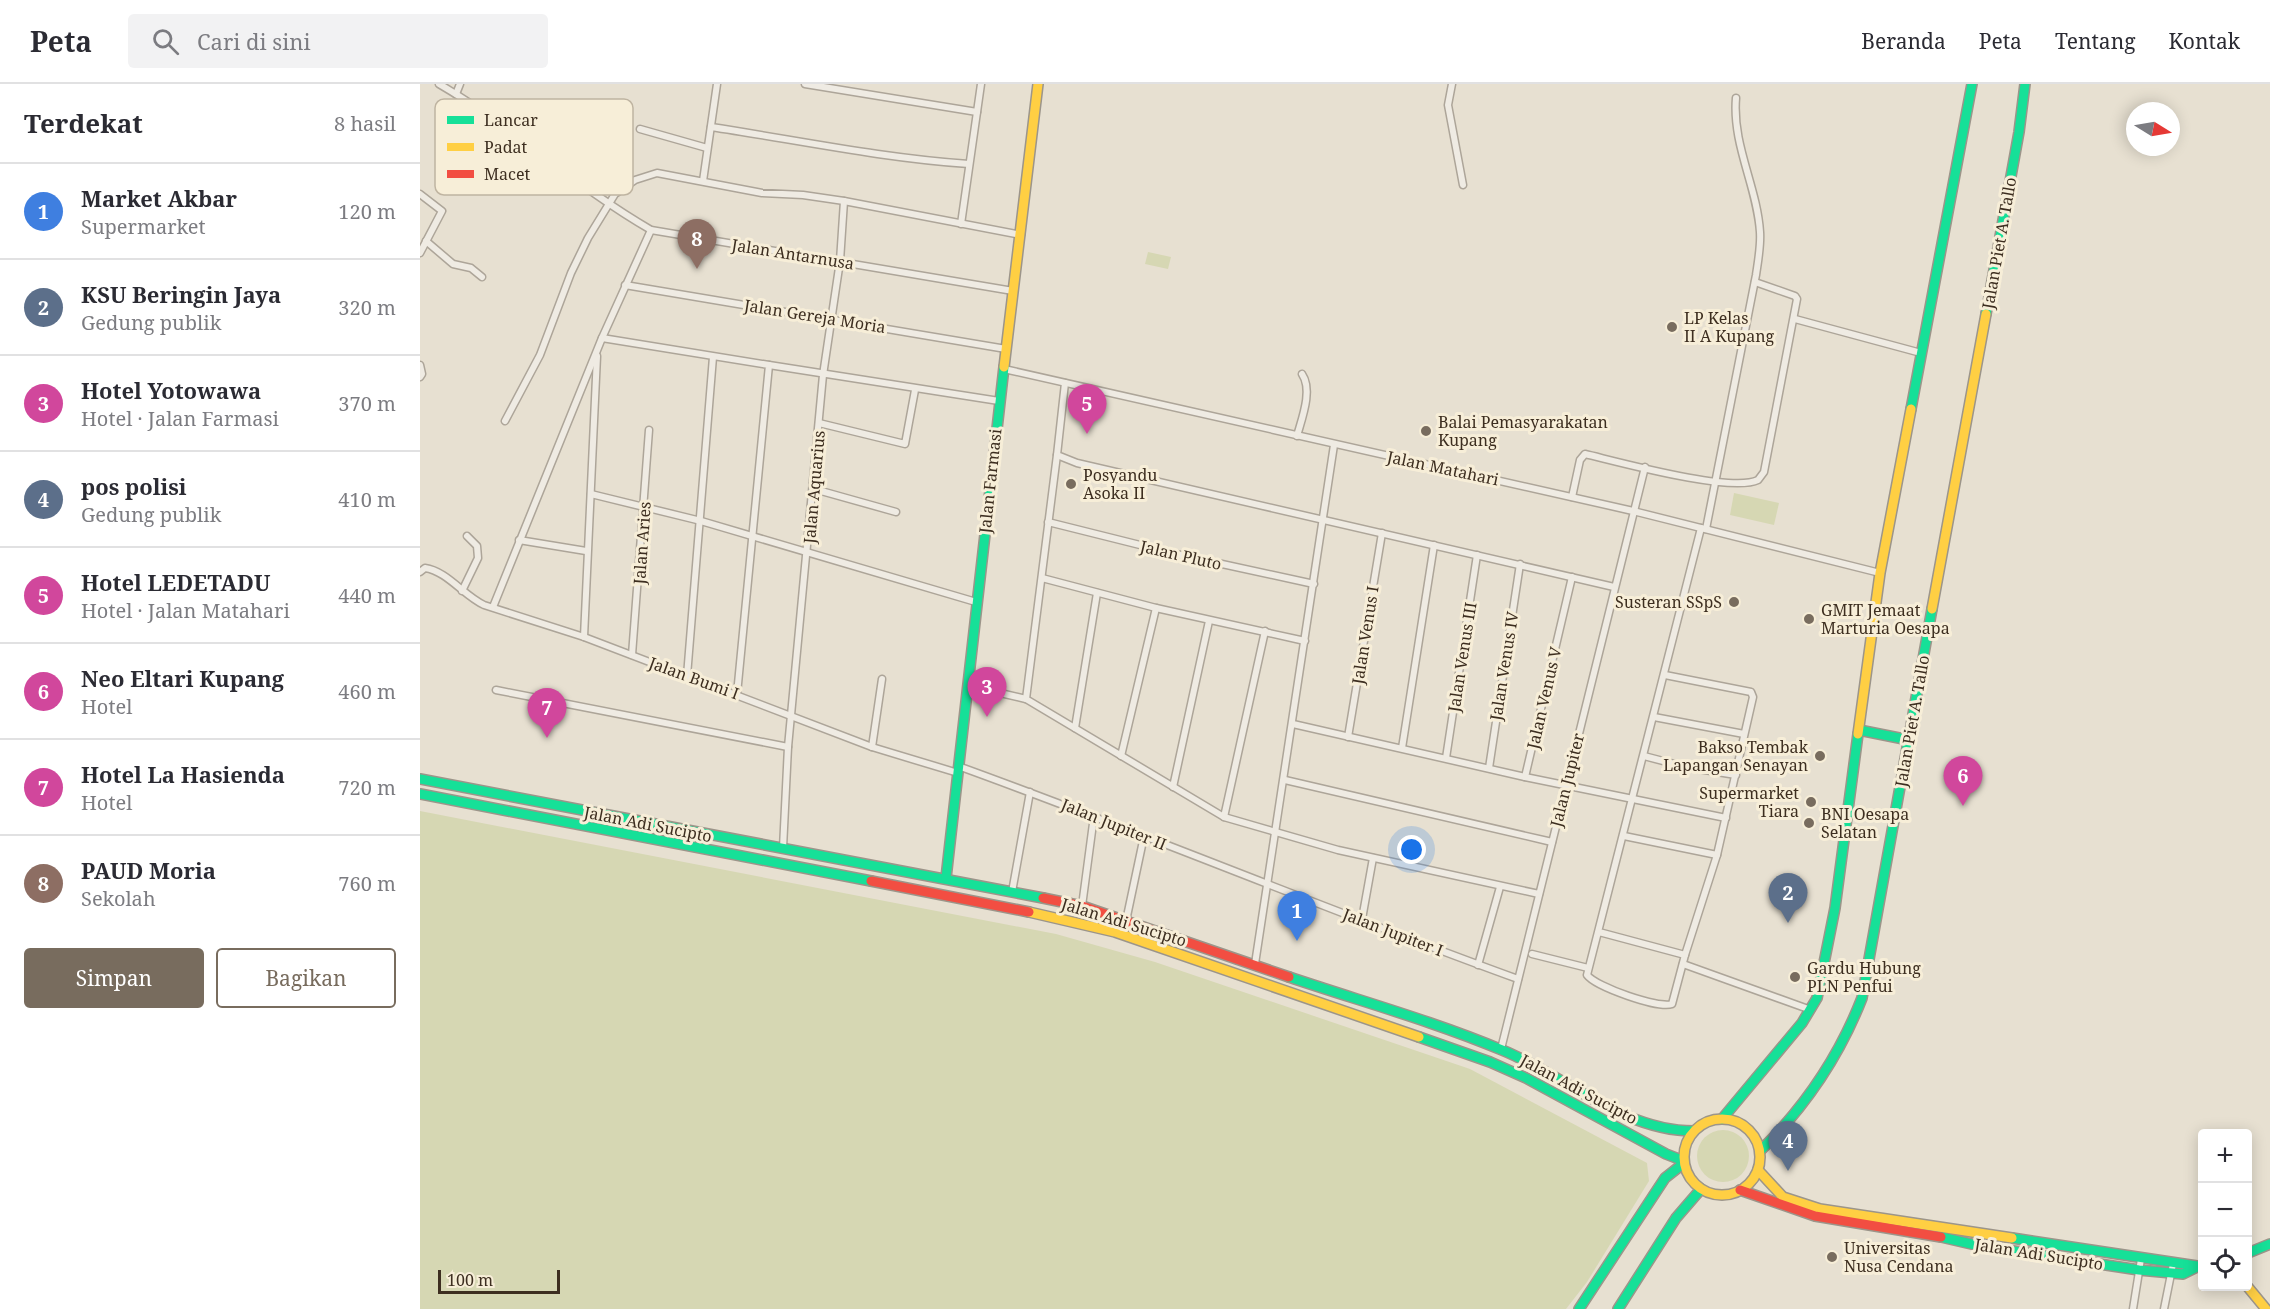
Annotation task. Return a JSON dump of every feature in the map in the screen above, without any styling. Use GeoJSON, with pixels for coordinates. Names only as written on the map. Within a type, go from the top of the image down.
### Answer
{"type":"FeatureCollection","features":[{"type":"Feature","properties":{"kind":"main road","name":"Jalan Farmasi"},"geometry":{"type":"LineString","coordinates":[[946,878],[970,686],[976,602],[999,401],[1038,84]]}},
{"type":"Feature","properties":{"kind":"main road"},"geometry":{"type":"LineString","coordinates":[[1722,1119],[1811,1010],[1817,998],[1827,958],[1880,573],[1972,84]]}},
{"type":"Feature","properties":{"kind":"main road","name":"Jalan Piet A. Tallo"},"geometry":{"type":"LineString","coordinates":[[1760,1151],[1780,1132],[1817,1083],[1846,1039],[1855,1019],[1871,958],[2019,132],[2025,84]]}},
{"type":"Feature","properties":{"kind":"main road"},"geometry":{"type":"LineString","coordinates":[[1859,730],[1909,740]]}},
{"type":"Feature","properties":{"kind":"main road","name":"Jalan Adi Sucipto"},"geometry":{"type":"LineString","coordinates":[[420,779],[946,878],[1082,906],[1501,1049],[1539,1066],[1635,1119],[1665,1130],[1694,1131]]}},
{"type":"Feature","properties":{"kind":"main road","name":"Jalan Adi Sucipto"},"geometry":{"type":"LineString","coordinates":[[420,794],[1071,921],[1115,932],[1490,1062],[1526,1078],[1684,1162]]}},
{"type":"Feature","properties":{"kind":"main road"},"geometry":{"type":"LineString","coordinates":[[570,822],[572,809]]}},
{"type":"Feature","properties":{"kind":"main road"},"geometry":{"type":"LineString","coordinates":[[1207,964],[1210,949]]}},
{"type":"Feature","properties":{"kind":"main road"},"geometry":{"type":"LineString","coordinates":[[1722,1119],[1735,1121],[1747,1128],[1755,1138],[1760,1151],[1758,1170],[1754,1178],[1740,1190],[1727,1195],[1714,1194],[1701,1189],[1687,1173],[1684,1162],[1688,1140],[1694,1131],[1711,1120],[1722,1119]]}},
{"type":"Feature","properties":{"kind":"main road"},"geometry":{"type":"LineString","coordinates":[[1579,1309],[1665,1178],[1684,1162]]}},
{"type":"Feature","properties":{"kind":"main road","name":"Jalan Adi Sucipto"},"geometry":{"type":"LineString","coordinates":[[1758,1170],[1783,1197],[1820,1209],[2141,1259],[2173,1268],[2184,1274],[2198,1268]]}},
{"type":"Feature","properties":{"kind":"main road"},"geometry":{"type":"LineString","coordinates":[[1618,1309],[1676,1218],[1701,1189]]}},
{"type":"Feature","properties":{"kind":"main road","name":"Jalan Adi Sucipto"},"geometry":{"type":"LineString","coordinates":[[1740,1190],[1815,1216],[1908,1230],[1980,1246],[2139,1270],[2173,1268]]}},
{"type":"Feature","properties":{"kind":"main road"},"geometry":{"type":"LineString","coordinates":[[2252,1251],[2270,1244]]}},
{"type":"Feature","properties":{"kind":"main road"},"geometry":{"type":"LineString","coordinates":[[2251,1291],[2262,1301],[2266,1309]]}},
{"type":"Feature","properties":{"kind":"street","name":"Jalan Antarnusa"},"geometry":{"type":"LineString","coordinates":[[438,84],[464,99]]}},
{"type":"Feature","properties":{"kind":"street"},"geometry":{"type":"LineString","coordinates":[[456,94],[460,84]]}},
{"type":"Feature","properties":{"kind":"street"},"geometry":{"type":"LineString","coordinates":[[703,181],[717,84]]}},
{"type":"Feature","properties":{"kind":"street"},"geometry":{"type":"LineString","coordinates":[[805,84],[977,112]]}},
{"type":"Feature","properties":{"kind":"street"},"geometry":{"type":"LineString","coordinates":[[961,224],[981,84]]}},
{"type":"Feature","properties":{"kind":"street"},"geometry":{"type":"LineString","coordinates":[[1452,84],[1448,105],[1463,185]]}},
{"type":"Feature","properties":{"kind":"street"},"geometry":{"type":"LineString","coordinates":[[1665,675],[1751,692],[1753,697],[1717,855],[1685,955],[1676,999],[1669,1006],[1594,983],[1587,975],[1653,717],[1716,482],[1755,282],[1760,232],[1737,132],[1736,98]]}},
{"type":"Feature","properties":{"kind":"street"},"geometry":{"type":"LineString","coordinates":[[711,127],[832,146],[865,154],[969,164]]}},
{"type":"Feature","properties":{"kind":"street"},"geometry":{"type":"LineString","coordinates":[[640,129],[707,148]]}},
{"type":"Feature","properties":{"kind":"street"},"geometry":{"type":"LineString","coordinates":[[633,184],[657,173],[762,193],[803,195],[844,201],[1021,236]]}},
{"type":"Feature","properties":{"kind":"street"},"geometry":{"type":"LineString","coordinates":[[420,194],[442,211],[420,253]]}},
{"type":"Feature","properties":{"kind":"street","name":"Jalan Antarnusa"},"geometry":{"type":"LineString","coordinates":[[595,195],[651,230],[1013,291]]}},
{"type":"Feature","properties":{"kind":"street"},"geometry":{"type":"LineString","coordinates":[[505,421],[540,355],[571,273],[614,195]]}},
{"type":"Feature","properties":{"kind":"street","name":"Jalan Aquarius"},"geometry":{"type":"LineString","coordinates":[[783,849],[788,747],[819,423],[840,261],[844,201]]}},
{"type":"Feature","properties":{"kind":"street"},"geometry":{"type":"LineString","coordinates":[[493,607],[602,338],[651,230]]}},
{"type":"Feature","properties":{"kind":"street"},"geometry":{"type":"LineString","coordinates":[[426,241],[453,264],[471,268],[482,277]]}},
{"type":"Feature","properties":{"kind":"street"},"geometry":{"type":"LineString","coordinates":[[1572,497],[1582,455],[1716,482],[1755,482],[1764,472],[1795,319],[1795,296],[1755,282]]}},
{"type":"Feature","properties":{"kind":"street","name":"Jalan Gereja Moria"},"geometry":{"type":"LineString","coordinates":[[625,285],[1006,349]]}},
{"type":"Feature","properties":{"kind":"street"},"geometry":{"type":"LineString","coordinates":[[1795,319],[1921,353]]}},
{"type":"Feature","properties":{"kind":"street"},"geometry":{"type":"LineString","coordinates":[[602,338],[915,390],[999,401]]}},
{"type":"Feature","properties":{"kind":"street"},"geometry":{"type":"LineString","coordinates":[[584,637],[586,551],[591,494],[597,353]]}},
{"type":"Feature","properties":{"kind":"street"},"geometry":{"type":"LineString","coordinates":[[687,676],[713,357]]}},
{"type":"Feature","properties":{"kind":"street"},"geometry":{"type":"LineString","coordinates":[[420,365],[422,374],[420,377]]}},
{"type":"Feature","properties":{"kind":"street"},"geometry":{"type":"LineString","coordinates":[[737,694],[745,639],[752,537],[769,365]]}},
{"type":"Feature","properties":{"kind":"street","name":"Jalan Matahari"},"geometry":{"type":"LineString","coordinates":[[1004,369],[1633,511],[1880,573]]}},
{"type":"Feature","properties":{"kind":"street"},"geometry":{"type":"LineString","coordinates":[[1297,436],[1306,395],[1306,382],[1302,374]]}},
{"type":"Feature","properties":{"kind":"street"},"geometry":{"type":"LineString","coordinates":[[1026,699],[1065,383]]}},
{"type":"Feature","properties":{"kind":"street"},"geometry":{"type":"LineString","coordinates":[[819,423],[905,444],[915,390]]}},
{"type":"Feature","properties":{"kind":"street","name":"Jalan Aries"},"geometry":{"type":"LineString","coordinates":[[632,655],[645,507],[649,430]]}},
{"type":"Feature","properties":{"kind":"street"},"geometry":{"type":"LineString","coordinates":[[1255,964],[1285,780],[1334,445]]}},
{"type":"Feature","properties":{"kind":"street"},"geometry":{"type":"LineString","coordinates":[[1057,455],[1088,465],[1614,587]]}},
{"type":"Feature","properties":{"kind":"street","name":"Jalan Jupiter"},"geometry":{"type":"LineString","coordinates":[[1501,1049],[1645,467]]}},
{"type":"Feature","properties":{"kind":"street"},"geometry":{"type":"LineString","coordinates":[[814,489],[896,512]]}},
{"type":"Feature","properties":{"kind":"street"},"geometry":{"type":"LineString","coordinates":[[591,494],[701,521],[976,602]]}},
{"type":"Feature","properties":{"kind":"street","name":"Jalan Pluto"},"geometry":{"type":"LineString","coordinates":[[1048,522],[1176,554],[1314,584]]}},
{"type":"Feature","properties":{"kind":"street","name":"Jalan Venus I"},"geometry":{"type":"LineString","coordinates":[[1348,737],[1382,533]]}},
{"type":"Feature","properties":{"kind":"street"},"geometry":{"type":"LineString","coordinates":[[462,591],[478,558],[477,546],[467,536]]}},
{"type":"Feature","properties":{"kind":"street"},"geometry":{"type":"LineString","coordinates":[[519,540],[586,551]]}},
{"type":"Feature","properties":{"kind":"street"},"geometry":{"type":"LineString","coordinates":[[1402,748],[1434,545]]}},
{"type":"Feature","properties":{"kind":"street","name":"Jalan Venus III"},"geometry":{"type":"LineString","coordinates":[[1446,758],[1478,555]]}},
{"type":"Feature","properties":{"kind":"street","name":"Jalan Venus IV"},"geometry":{"type":"LineString","coordinates":[[1489,768],[1520,564]]}},
{"type":"Feature","properties":{"kind":"street","name":"Jalan Bumi I"},"geometry":{"type":"LineString","coordinates":[[420,572],[428,568],[436,572],[478,603],[584,637],[792,714],[872,747],[958,770]]}},
{"type":"Feature","properties":{"kind":"street","name":"Jalan Venus V"},"geometry":{"type":"LineString","coordinates":[[1525,777],[1572,577]]}},
{"type":"Feature","properties":{"kind":"street"},"geometry":{"type":"LineString","coordinates":[[1042,578],[1156,609],[1305,641]]}},
{"type":"Feature","properties":{"kind":"street"},"geometry":{"type":"LineString","coordinates":[[1075,728],[1097,593]]}},
{"type":"Feature","properties":{"kind":"street"},"geometry":{"type":"LineString","coordinates":[[1121,756],[1156,609]]}},
{"type":"Feature","properties":{"kind":"street"},"geometry":{"type":"LineString","coordinates":[[1173,787],[1209,621]]}},
{"type":"Feature","properties":{"kind":"street"},"geometry":{"type":"LineString","coordinates":[[1224,817],[1265,631]]}},
{"type":"Feature","properties":{"kind":"street"},"geometry":{"type":"LineString","coordinates":[[872,747],[882,679]]}},
{"type":"Feature","properties":{"kind":"street"},"geometry":{"type":"LineString","coordinates":[[970,686],[1026,699],[1224,817],[1276,834],[1373,858],[1539,894]]}},
{"type":"Feature","properties":{"kind":"street"},"geometry":{"type":"LineString","coordinates":[[496,690],[788,747]]}},
{"type":"Feature","properties":{"kind":"street"},"geometry":{"type":"LineString","coordinates":[[1653,717],[1744,734]]}},
{"type":"Feature","properties":{"kind":"street"},"geometry":{"type":"LineString","coordinates":[[1293,724],[1525,777],[1726,818]]}},
{"type":"Feature","properties":{"kind":"street"},"geometry":{"type":"LineString","coordinates":[[1644,756],[1686,767],[1736,775]]}},
{"type":"Feature","properties":{"kind":"street","name":"Jalan Jupiter II"},"geometry":{"type":"LineString","coordinates":[[958,770],[1030,792],[1268,886]]}},
{"type":"Feature","properties":{"kind":"street"},"geometry":{"type":"LineString","coordinates":[[1285,780],[1552,842]]}},
{"type":"Feature","properties":{"kind":"street"},"geometry":{"type":"LineString","coordinates":[[1012,892],[1030,792]]}},
{"type":"Feature","properties":{"kind":"street"},"geometry":{"type":"LineString","coordinates":[[1082,906],[1094,816]]}},
{"type":"Feature","properties":{"kind":"street"},"geometry":{"type":"LineString","coordinates":[[1126,922],[1144,836]]}},
{"type":"Feature","properties":{"kind":"street"},"geometry":{"type":"LineString","coordinates":[[1624,836],[1717,855]]}},
{"type":"Feature","properties":{"kind":"street"},"geometry":{"type":"LineString","coordinates":[[1362,919],[1373,858]]}},
{"type":"Feature","properties":{"kind":"street","name":"Jalan Jupiter I"},"geometry":{"type":"LineString","coordinates":[[1268,886],[1362,919],[1518,979]]}},
{"type":"Feature","properties":{"kind":"street"},"geometry":{"type":"LineString","coordinates":[[1478,965],[1500,887]]}},
{"type":"Feature","properties":{"kind":"street"},"geometry":{"type":"LineString","coordinates":[[1599,932],[1685,955]]}},
{"type":"Feature","properties":{"kind":"street"},"geometry":{"type":"LineString","coordinates":[[1532,954],[1588,968]]}},
{"type":"Feature","properties":{"kind":"street"},"geometry":{"type":"LineString","coordinates":[[1683,964],[1811,1010]]}},
{"type":"Feature","properties":{"kind":"street"},"geometry":{"type":"LineString","coordinates":[[2133,1309],[2141,1259]]}},
{"type":"Feature","properties":{"kind":"street"},"geometry":{"type":"LineString","coordinates":[[2164,1309],[2173,1268]]}},
{"type":"Feature","properties":{"kind":"green space"},"geometry":{"type":"Polygon","coordinates":[[[1148,252],[1171,257],[1168,269],[1145,264],[1148,252]]]}},
{"type":"Feature","properties":{"kind":"green space"},"geometry":{"type":"Polygon","coordinates":[[[1734,493],[1779,503],[1774,525],[1730,515],[1734,493]]]}},
{"type":"Feature","properties":{"kind":"green space"},"geometry":{"type":"Polygon","coordinates":[[[420,811],[1056,934],[1155,962],[1470,1069],[1647,1163],[1649,1181],[1587,1282],[1566,1309],[420,1309],[420,811]]]}},
{"type":"Feature","properties":{"kind":"green space"},"geometry":{"type":"Polygon","coordinates":[[[1723,1130],[1737,1134],[1745,1142],[1749,1156],[1745,1170],[1737,1178],[1723,1182],[1709,1178],[1701,1170],[1697,1156],[1701,1142],[1709,1134],[1723,1130]]]}},
{"type":"Feature","properties":{"kind":"traffic: fast"},"geometry":{"type":"LineString","coordinates":[[1911,409],[1972,84]]}},
{"type":"Feature","properties":{"kind":"traffic: fast"},"geometry":{"type":"LineString","coordinates":[[1986,314],[2019,132],[2025,84]]}},
{"type":"Feature","properties":{"kind":"traffic: fast"},"geometry":{"type":"LineString","coordinates":[[946,878],[1004,367]]}},
{"type":"Feature","properties":{"kind":"traffic: fast"},"geometry":{"type":"LineString","coordinates":[[1760,1151],[1792,1117],[1819,1080],[1843,1041],[1862,998],[1932,609]]}},
{"type":"Feature","properties":{"kind":"traffic: fast"},"geometry":{"type":"LineString","coordinates":[[1859,730],[1909,740]]}},
{"type":"Feature","properties":{"kind":"traffic: fast"},"geometry":{"type":"LineString","coordinates":[[1722,1119],[1802,1023],[1817,998],[1835,908],[1858,734]]}},
{"type":"Feature","properties":{"kind":"traffic: fast"},"geometry":{"type":"LineString","coordinates":[[420,779],[1043,898]]}},
{"type":"Feature","properties":{"kind":"traffic: fast"},"geometry":{"type":"LineString","coordinates":[[420,794],[871,881]]}},
{"type":"Feature","properties":{"kind":"traffic: fast"},"geometry":{"type":"LineString","coordinates":[[1289,977],[1423,1020],[1502,1050],[1618,1112],[1643,1122],[1668,1129],[1694,1131]]}},
{"type":"Feature","properties":{"kind":"traffic: fast"},"geometry":{"type":"LineString","coordinates":[[1419,1037],[1490,1062],[1526,1078],[1666,1154],[1684,1161]]}},
{"type":"Feature","properties":{"kind":"traffic: fast"},"geometry":{"type":"LineString","coordinates":[[1579,1309],[1665,1178],[1684,1163]]}},
{"type":"Feature","properties":{"kind":"traffic: fast"},"geometry":{"type":"LineString","coordinates":[[1618,1309],[1676,1218],[1701,1189]]}},
{"type":"Feature","properties":{"kind":"traffic: fast"},"geometry":{"type":"LineString","coordinates":[[1941,1237],[1980,1246],[2139,1270],[2183,1274],[2198,1266]]}},
{"type":"Feature","properties":{"kind":"traffic: fast"},"geometry":{"type":"LineString","coordinates":[[2012,1238],[2197,1266]]}},
{"type":"Feature","properties":{"kind":"traffic: fast"},"geometry":{"type":"LineString","coordinates":[[2252,1251],[2270,1244]]}},
{"type":"Feature","properties":{"kind":"traffic: slow"},"geometry":{"type":"LineString","coordinates":[[1004,367],[1038,84]]}},
{"type":"Feature","properties":{"kind":"traffic: slow"},"geometry":{"type":"LineString","coordinates":[[1932,609],[1986,314]]}},
{"type":"Feature","properties":{"kind":"traffic: slow"},"geometry":{"type":"LineString","coordinates":[[1858,734],[1880,573],[1911,409]]}},
{"type":"Feature","properties":{"kind":"traffic: slow"},"geometry":{"type":"LineString","coordinates":[[1029,912],[1115,932],[1419,1037]]}},
{"type":"Feature","properties":{"kind":"traffic: slow"},"geometry":{"type":"LineString","coordinates":[[1722,1119],[1737,1122],[1749,1130],[1757,1142],[1760,1157],[1757,1172],[1749,1184],[1737,1192],[1722,1195],[1707,1192],[1695,1184],[1687,1172],[1684,1157],[1687,1142],[1695,1130],[1707,1122],[1722,1119]]}},
{"type":"Feature","properties":{"kind":"traffic: slow"},"geometry":{"type":"LineString","coordinates":[[1758,1170],[1783,1197],[1820,1209],[2012,1238]]}},
{"type":"Feature","properties":{"kind":"traffic: slow"},"geometry":{"type":"LineString","coordinates":[[2251,1291],[2266,1309]]}},
{"type":"Feature","properties":{"kind":"traffic: jam"},"geometry":{"type":"LineString","coordinates":[[871,881],[1029,912]]}},
{"type":"Feature","properties":{"kind":"traffic: jam"},"geometry":{"type":"LineString","coordinates":[[1043,898],[1082,906],[1289,977]]}},
{"type":"Feature","properties":{"kind":"traffic: jam"},"geometry":{"type":"LineString","coordinates":[[1740,1190],[1815,1216],[1941,1237]]}},
{"type":"Feature","properties":{"kind":"place","name":"PAUD Moria"},"geometry":{"type":"Point","coordinates":[697,269]}},
{"type":"Feature","properties":{"kind":"place","name":"LP Kelas II A Kupang"},"geometry":{"type":"Point","coordinates":[1672,327]}},
{"type":"Feature","properties":{"kind":"place","name":"Balai Pemasyarakatan Kupang"},"geometry":{"type":"Point","coordinates":[1426,431]}},
{"type":"Feature","properties":{"kind":"place","name":"Hotel LEDETADU"},"geometry":{"type":"Point","coordinates":[1087,434]}},
{"type":"Feature","properties":{"kind":"place","name":"Posyandu Asoka II"},"geometry":{"type":"Point","coordinates":[1071,484]}},
{"type":"Feature","properties":{"kind":"place","name":"Susteran SSpS"},"geometry":{"type":"Point","coordinates":[1734,602]}},
{"type":"Feature","properties":{"kind":"place","name":"GMIT Jemaat Marturia Oesapa"},"geometry":{"type":"Point","coordinates":[1809,619]}},
{"type":"Feature","properties":{"kind":"place","name":"Hotel Yotowawa"},"geometry":{"type":"Point","coordinates":[987,717]}},
{"type":"Feature","properties":{"kind":"place","name":"Hotel La Hasienda"},"geometry":{"type":"Point","coordinates":[547,738]}},
{"type":"Feature","properties":{"kind":"place","name":"Bakso Tembak Lapangan Senayan"},"geometry":{"type":"Point","coordinates":[1820,756]}},
{"type":"Feature","properties":{"kind":"place","name":"Supermarket Tiara"},"geometry":{"type":"Point","coordinates":[1811,802]}},
{"type":"Feature","properties":{"kind":"place","name":"Neo Eltari Kupang"},"geometry":{"type":"Point","coordinates":[1963,806]}},
{"type":"Feature","properties":{"kind":"place","name":"BNI Oesapa Selatan"},"geometry":{"type":"Point","coordinates":[1809,823]}},
{"type":"Feature","properties":{"kind":"place","name":"KSU Beringin Jaya"},"geometry":{"type":"Point","coordinates":[1788,923]}},
{"type":"Feature","properties":{"kind":"place","name":"Market Akbar"},"geometry":{"type":"Point","coordinates":[1297,941]}},
{"type":"Feature","properties":{"kind":"place","name":"Gardu Hubung PLN Penfui"},"geometry":{"type":"Point","coordinates":[1795,977]}},
{"type":"Feature","properties":{"kind":"place","name":"pos polisi"},"geometry":{"type":"Point","coordinates":[1788,1171]}},
{"type":"Feature","properties":{"kind":"place","name":"Universitas Nusa Cendana"},"geometry":{"type":"Point","coordinates":[1832,1257]}}]}
